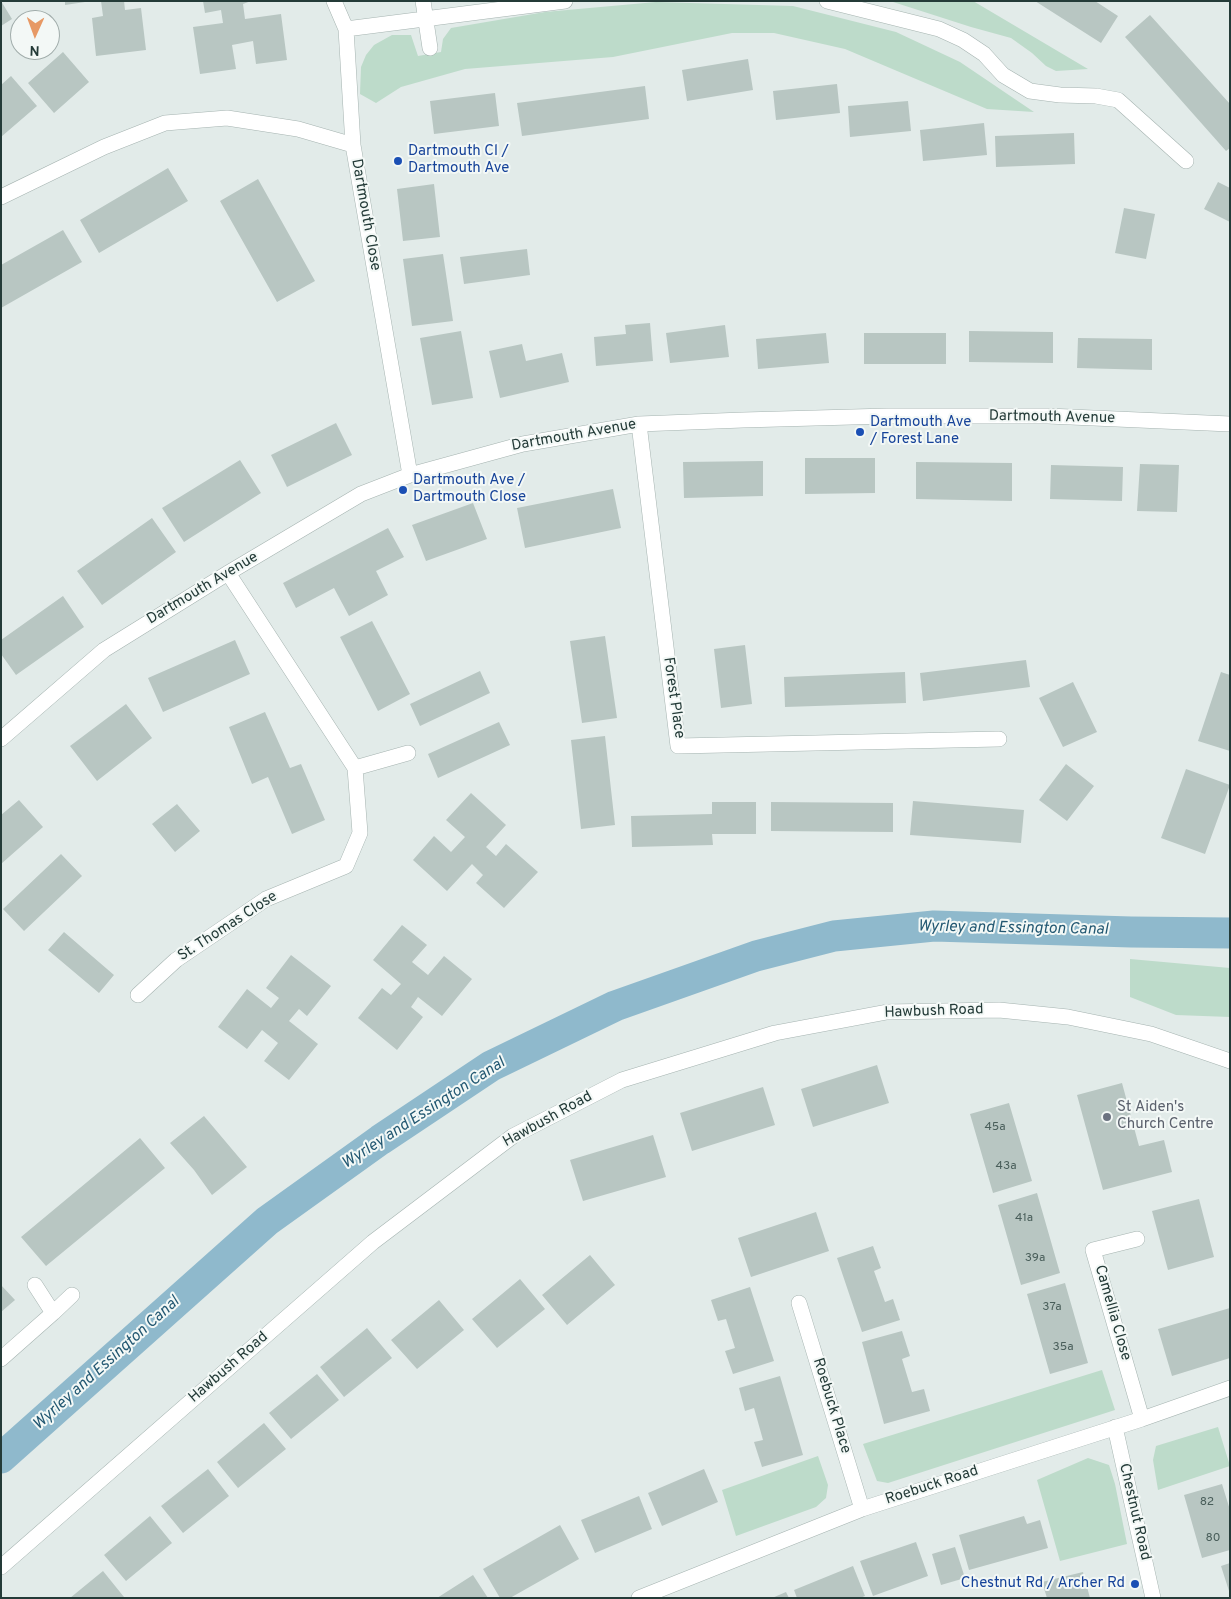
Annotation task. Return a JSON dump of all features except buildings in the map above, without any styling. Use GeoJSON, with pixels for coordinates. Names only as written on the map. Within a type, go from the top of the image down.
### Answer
{"type":"FeatureCollection","features":[{"type":"Feature","properties":{"kind":"street"},"geometry":{"type":"LineString","coordinates":[[334,1],[346,29],[353,145]]}},
{"type":"Feature","properties":{"kind":"street"},"geometry":{"type":"LineString","coordinates":[[423,1],[430,48]]}},
{"type":"Feature","properties":{"kind":"street"},"geometry":{"type":"LineString","coordinates":[[346,29],[565,1]]}},
{"type":"Feature","properties":{"kind":"street"},"geometry":{"type":"LineString","coordinates":[[827,1],[939,29],[963,40],[984,54],[1003,75],[1030,91],[1060,95],[1096,96],[1118,100],[1186,160]]}},
{"type":"Feature","properties":{"kind":"street","name":"Dartmouth Close"},"geometry":{"type":"LineString","coordinates":[[1,197],[104,147],[165,123],[227,118],[298,129],[353,145],[410,475]]}},
{"type":"Feature","properties":{"kind":"street","name":"Dartmouth Avenue"},"geometry":{"type":"LineString","coordinates":[[1,739],[104,650],[361,494],[410,475],[523,444],[639,424],[878,416],[1048,416],[1230,424]]}},
{"type":"Feature","properties":{"kind":"street","name":"Forest Place"},"geometry":{"type":"LineString","coordinates":[[639,424],[678,746],[999,739]]}},
{"type":"Feature","properties":{"kind":"street","name":"St. Thomas Close"},"geometry":{"type":"LineString","coordinates":[[138,996],[176,960],[266,899],[346,866],[360,833],[355,768],[228,573]]}},
{"type":"Feature","properties":{"kind":"street"},"geometry":{"type":"LineString","coordinates":[[355,768],[408,753]]}},
{"type":"Feature","properties":{"kind":"street","name":"Hawbush Road"},"geometry":{"type":"LineString","coordinates":[[1,1567],[373,1242],[513,1136],[622,1080],[775,1032],[888,1012],[999,1010],[1068,1017],[1151,1034],[1230,1061]]}},
{"type":"Feature","properties":{"kind":"street","name":"Camellia Close"},"geometry":{"type":"LineString","coordinates":[[1137,1239],[1093,1250],[1142,1419]]}},
{"type":"Feature","properties":{"kind":"street"},"geometry":{"type":"LineString","coordinates":[[35,1285],[53,1313]]}},
{"type":"Feature","properties":{"kind":"street"},"geometry":{"type":"LineString","coordinates":[[1,1359],[72,1295]]}},
{"type":"Feature","properties":{"kind":"street","name":"Roebuck Place"},"geometry":{"type":"LineString","coordinates":[[799,1303],[862,1509]]}},
{"type":"Feature","properties":{"kind":"street","name":"Roebuck Road"},"geometry":{"type":"LineString","coordinates":[[639,1598],[862,1509],[1142,1419],[1230,1388]]}},
{"type":"Feature","properties":{"kind":"street","name":"Chestnut Road"},"geometry":{"type":"LineString","coordinates":[[1115,1427],[1153,1598]]}},
{"type":"Feature","properties":{"kind":"green space"},"geometry":{"type":"Polygon","coordinates":[[[890,1],[973,1],[1088,69],[1056,71],[1046,66],[1011,38],[890,1]]]}},
{"type":"Feature","properties":{"kind":"green space"},"geometry":{"type":"Polygon","coordinates":[[[656,2],[793,6],[896,32],[960,62],[1034,112],[987,109],[845,49],[774,33],[732,33],[613,57],[465,69],[401,87],[376,103],[360,94],[361,67],[366,55],[374,45],[392,35],[411,35],[418,56],[441,52],[443,39],[451,28],[545,12],[656,2]]]}},
{"type":"Feature","properties":{"kind":"green space"},"geometry":{"type":"Polygon","coordinates":[[[1130,959],[1230,968],[1230,1017],[1176,1015],[1130,997],[1130,959]]]}},
{"type":"Feature","properties":{"kind":"green space"},"geometry":{"type":"Polygon","coordinates":[[[1102,1370],[1115,1410],[888,1483],[877,1481],[863,1444],[1102,1370]]]}},
{"type":"Feature","properties":{"kind":"green space"},"geometry":{"type":"Polygon","coordinates":[[[1218,1427],[1230,1466],[1158,1490],[1153,1460],[1156,1446],[1218,1427]]]}},
{"type":"Feature","properties":{"kind":"green space"},"geometry":{"type":"Polygon","coordinates":[[[818,1456],[828,1485],[826,1498],[816,1507],[736,1536],[722,1490],[818,1456]]]}},
{"type":"Feature","properties":{"kind":"green space"},"geometry":{"type":"Polygon","coordinates":[[[1088,1458],[1109,1465],[1115,1484],[1127,1544],[1060,1561],[1037,1480],[1088,1458]]]}},
{"type":"Feature","properties":{"kind":"waterway","name":"Wyrley and Essington Canal"},"geometry":{"type":"LineString","coordinates":[[1,1458],[267,1221],[380,1140],[491,1066],[615,1006],[756,956],[834,936],[934,926],[1230,933]]}},
{"type":"Feature","properties":{"kind":"place","name":"Dartmouth Cl / Dartmouth Ave"},"geometry":{"type":"Point","coordinates":[398,161]}},
{"type":"Feature","properties":{"kind":"place","name":"Dartmouth Ave / Forest Lane"},"geometry":{"type":"Point","coordinates":[860,432]}},
{"type":"Feature","properties":{"kind":"place","name":"Dartmouth Ave / Dartmouth Close"},"geometry":{"type":"Point","coordinates":[403,490]}},
{"type":"Feature","properties":{"kind":"place","name":"St Aiden's Church Centre"},"geometry":{"type":"Point","coordinates":[1107,1117]}},
{"type":"Feature","properties":{"kind":"place","name":"Chestnut Rd / Archer Rd"},"geometry":{"type":"Point","coordinates":[1135,1584]}}]}
